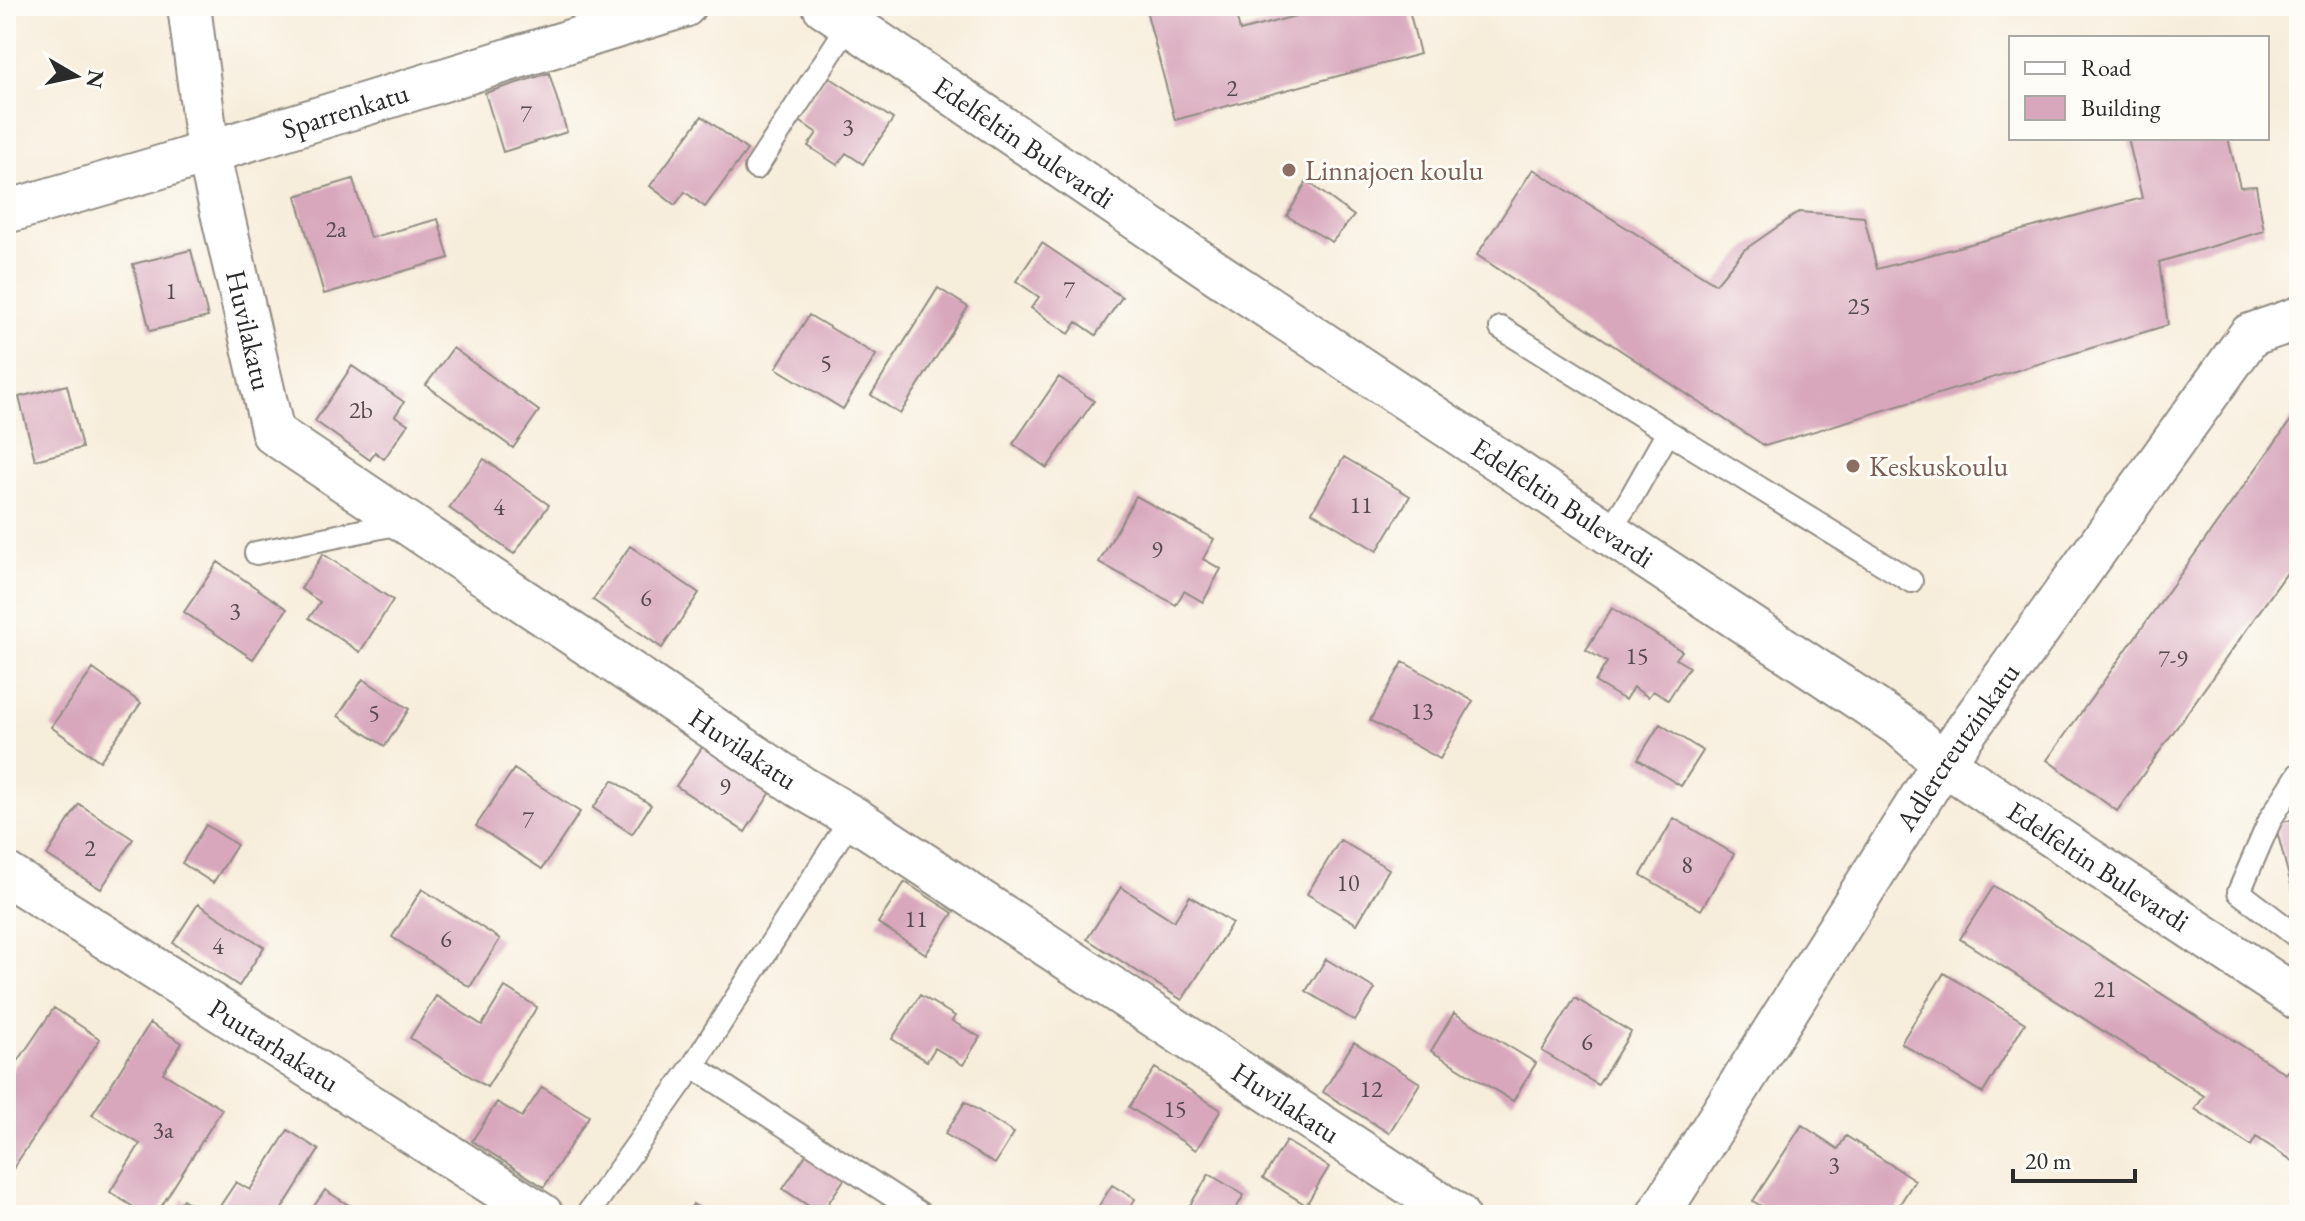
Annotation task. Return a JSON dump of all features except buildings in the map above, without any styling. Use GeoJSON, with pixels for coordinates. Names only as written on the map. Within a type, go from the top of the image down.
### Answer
{"type":"FeatureCollection","features":[{"type":"Feature","properties":{"kind":"street","name":"Huvilakatu"},"geometry":{"type":"LineString","coordinates":[[189,6],[208,152],[273,433],[801,787],[852,817],[1457,1215]]}},
{"type":"Feature","properties":{"kind":"street","name":"Sparrenkatu"},"geometry":{"type":"LineString","coordinates":[[6,212],[684,6]]}},
{"type":"Feature","properties":{"kind":"street","name":"Edelfeltin Bulevardi"},"geometry":{"type":"LineString","coordinates":[[837,15],[1221,276],[1902,727],[1943,763],[2299,999]]}},
{"type":"Feature","properties":{"kind":"street","name":"Adlercreutzinkatu"},"geometry":{"type":"LineString","coordinates":[[1658,1215],[1943,763],[2250,335],[2299,318]]}},
{"type":"Feature","properties":{"kind":"street","name":"Puutarhakatu"},"geometry":{"type":"LineString","coordinates":[[6,874],[542,1215]]}},
{"type":"Feature","properties":{"kind":"lane"},"geometry":{"type":"LineString","coordinates":[[756,168],[837,15]]}},
{"type":"Feature","properties":{"kind":"lane"},"geometry":{"type":"LineString","coordinates":[[1501,328],[1911,581]]}},
{"type":"Feature","properties":{"kind":"lane"},"geometry":{"type":"LineString","coordinates":[[1608,532],[1668,432]]}},
{"type":"Feature","properties":{"kind":"lane"},"geometry":{"type":"LineString","coordinates":[[256,553],[406,522]]}},
{"type":"Feature","properties":{"kind":"lane"},"geometry":{"type":"LineString","coordinates":[[2299,774],[2271,818],[2239,892],[2299,938]]}},
{"type":"Feature","properties":{"kind":"lane"},"geometry":{"type":"LineString","coordinates":[[587,1215],[693,1066],[852,817]]}},
{"type":"Feature","properties":{"kind":"lane"},"geometry":{"type":"LineString","coordinates":[[693,1066],[922,1215]]}},
{"type":"Feature","properties":{"kind":"place","name":"Linnajoen koulu"},"geometry":{"type":"Point","coordinates":[1289,170]}},
{"type":"Feature","properties":{"kind":"place","name":"Keskuskoulu"},"geometry":{"type":"Point","coordinates":[1853,466]}}]}
